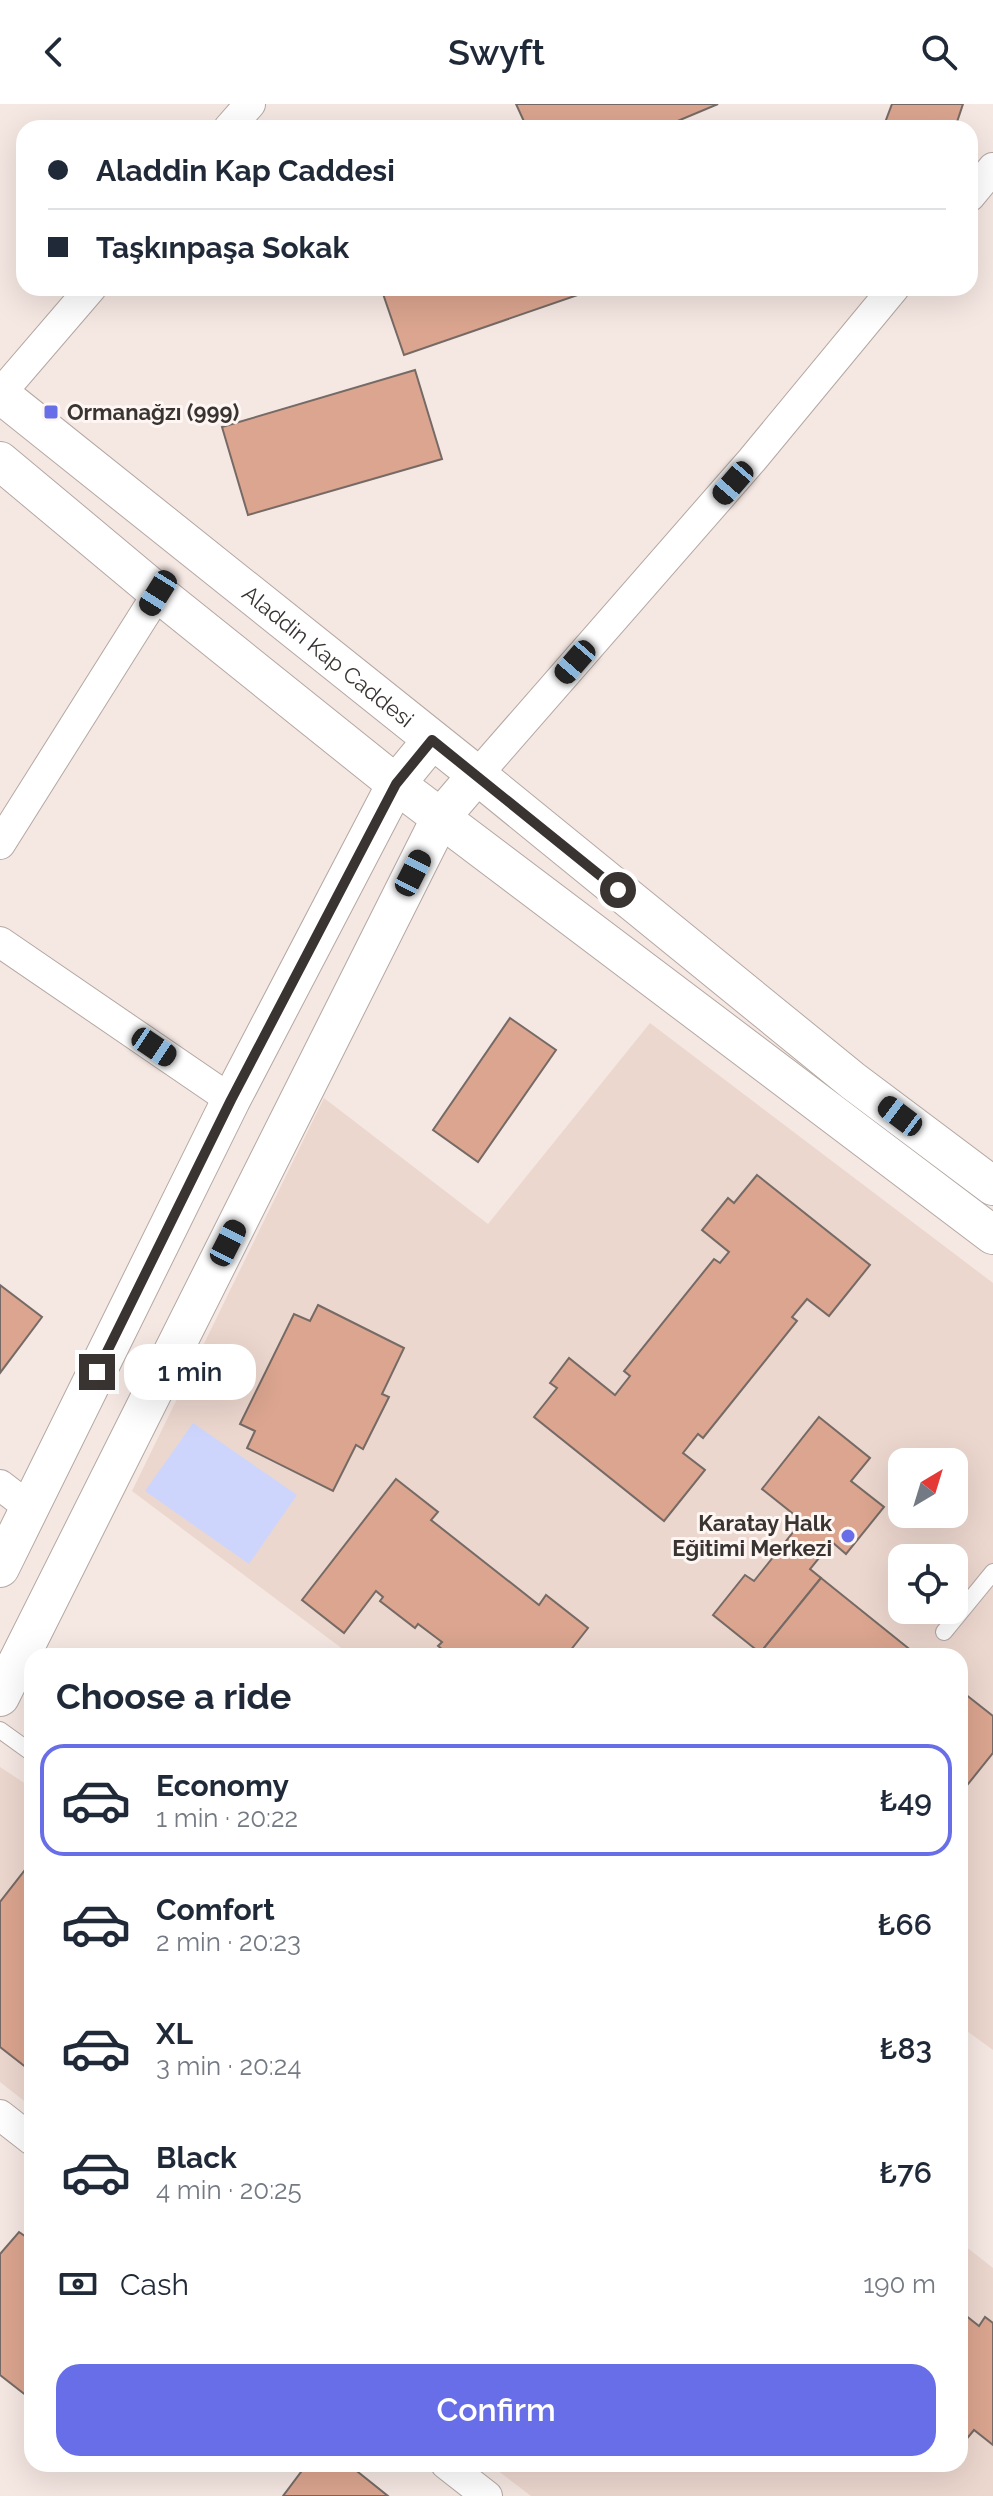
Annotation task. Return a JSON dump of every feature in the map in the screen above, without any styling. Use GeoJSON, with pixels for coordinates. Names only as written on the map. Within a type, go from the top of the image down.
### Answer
{"type":"FeatureCollection","features":[{"type":"Feature","properties":{"kind":"street"},"geometry":{"type":"LineString","coordinates":[[236,120],[250,104]]}},
{"type":"Feature","properties":{"kind":"street"},"geometry":{"type":"LineString","coordinates":[[978,186],[993,168]]}},
{"type":"Feature","properties":{"kind":"street"},"geometry":{"type":"LineString","coordinates":[[0,394],[84,296]]}},
{"type":"Feature","properties":{"kind":"street"},"geometry":{"type":"LineString","coordinates":[[25,1648],[441,817],[752,460],[887,296]]}},
{"type":"Feature","properties":{"kind":"street","name":"Aladdin Kap Caddesi"},"geometry":{"type":"LineString","coordinates":[[0,394],[477,775],[853,1081],[993,1186]]}},
{"type":"Feature","properties":{"kind":"street"},"geometry":{"type":"LineString","coordinates":[[0,461],[158,593],[396,784],[993,1235]]}},
{"type":"Feature","properties":{"kind":"street"},"geometry":{"type":"LineString","coordinates":[[0,844],[158,593]]}},
{"type":"Feature","properties":{"kind":"street"},"geometry":{"type":"LineString","coordinates":[[0,1568],[15,1496],[231,1100],[396,784],[432,740]]}},
{"type":"Feature","properties":{"kind":"street"},"geometry":{"type":"LineString","coordinates":[[0,942],[231,1100]]}},
{"type":"Feature","properties":{"kind":"street"},"geometry":{"type":"LineString","coordinates":[[0,1697],[24,1649]]}},
{"type":"Feature","properties":{"kind":"street"},"geometry":{"type":"LineString","coordinates":[[0,2115],[24,2134]]}},
{"type":"Feature","properties":{"kind":"street"},"geometry":{"type":"LineString","coordinates":[[456,2472],[487,2496]]}},
{"type":"Feature","properties":{"kind":"lane"},"geometry":{"type":"LineString","coordinates":[[944,1632],[993,1572]]}},
{"type":"Feature","properties":{"kind":"lane"},"geometry":{"type":"LineString","coordinates":[[0,1730],[24,1747]]}},
{"type":"Feature","properties":{"kind":"shaded area"},"geometry":{"type":"Polygon","coordinates":[[[650,1023],[993,1283],[993,2050],[968,2032],[968,1648],[341,1648],[132,1491],[324,1098],[488,1224],[650,1023]]]}},
{"type":"Feature","properties":{"kind":"shaded area"},"geometry":{"type":"Polygon","coordinates":[[[193,1423],[297,1495],[249,1564],[145,1491],[193,1423]]]}},
{"type":"Feature","properties":{"kind":"shaded area"},"geometry":{"type":"Polygon","coordinates":[[[0,1767],[24,1783],[24,2101],[0,2082],[0,1767]]]}},
{"type":"Feature","properties":{"kind":"shaded area"},"geometry":{"type":"Polygon","coordinates":[[[968,2248],[993,2268],[993,2496],[531,2496],[500,2472],[968,2472],[968,2248]]]}},
{"type":"Feature","properties":{"kind":"building"},"geometry":{"type":"Polygon","coordinates":[[[516,104],[718,104],[680,120],[523,120],[516,104]]]}},
{"type":"Feature","properties":{"kind":"building"},"geometry":{"type":"Polygon","coordinates":[[[892,104],[963,104],[958,120],[886,120],[892,104]]]}},
{"type":"Feature","properties":{"kind":"building"},"geometry":{"type":"Polygon","coordinates":[[[384,296],[575,296],[404,355],[384,296]]]}},
{"type":"Feature","properties":{"kind":"building"},"geometry":{"type":"Polygon","coordinates":[[[415,370],[442,459],[248,515],[222,427],[415,370]]]}},
{"type":"Feature","properties":{"kind":"building"},"geometry":{"type":"Polygon","coordinates":[[[510,1018],[556,1050],[478,1162],[433,1130],[510,1018]]]}},
{"type":"Feature","properties":{"kind":"building"},"geometry":{"type":"Polygon","coordinates":[[[757,1175],[870,1265],[829,1316],[807,1299],[792,1317],[797,1321],[703,1438],[698,1434],[683,1453],[705,1470],[664,1521],[534,1417],[557,1388],[550,1383],[569,1358],[615,1395],[630,1376],[624,1371],[714,1259],[720,1263],[729,1252],[702,1230],[728,1198],[734,1203],[757,1175]]]}},
{"type":"Feature","properties":{"kind":"building"},"geometry":{"type":"Polygon","coordinates":[[[0,1285],[42,1317],[0,1373],[0,1285]]]}},
{"type":"Feature","properties":{"kind":"building"},"geometry":{"type":"Polygon","coordinates":[[[318,1305],[404,1348],[382,1394],[389,1397],[363,1449],[356,1445],[333,1491],[247,1448],[255,1431],[240,1424],[294,1314],[310,1321],[318,1305]]]}},
{"type":"Feature","properties":{"kind":"building"},"geometry":{"type":"Polygon","coordinates":[[[819,1417],[870,1458],[851,1481],[884,1507],[846,1554],[832,1542],[810,1569],[821,1578],[764,1648],[754,1648],[713,1615],[745,1575],[754,1581],[802,1521],[762,1489],[819,1417]]]}},
{"type":"Feature","properties":{"kind":"building"},"geometry":{"type":"Polygon","coordinates":[[[396,1479],[438,1512],[431,1520],[539,1605],[546,1595],[588,1628],[572,1648],[441,1648],[438,1646],[442,1642],[418,1624],[415,1628],[380,1601],[383,1597],[376,1591],[344,1633],[302,1600],[396,1479]]]}},
{"type":"Feature","properties":{"kind":"building"},"geometry":{"type":"Polygon","coordinates":[[[821,1578],[908,1648],[764,1648],[821,1578]]]}},
{"type":"Feature","properties":{"kind":"building"},"geometry":{"type":"Polygon","coordinates":[[[968,1696],[993,1716],[993,1753],[968,1784],[968,1696]]]}},
{"type":"Feature","properties":{"kind":"building"},"geometry":{"type":"Polygon","coordinates":[[[24,1871],[24,2066],[0,2047],[0,1902],[24,1871]]]}},
{"type":"Feature","properties":{"kind":"building"},"geometry":{"type":"Polygon","coordinates":[[[19,2232],[24,2235],[24,2394],[0,2375],[0,2254],[19,2232]]]}},
{"type":"Feature","properties":{"kind":"building"},"geometry":{"type":"Polygon","coordinates":[[[968,2317],[979,2326],[985,2317],[993,2323],[993,2445],[974,2430],[968,2437],[968,2317]]]}},
{"type":"Feature","properties":{"kind":"building"},"geometry":{"type":"Polygon","coordinates":[[[301,2472],[358,2472],[388,2496],[283,2496],[301,2472]]]}},
{"type":"Feature","properties":{"kind":"place","name":"Ormanağzı (999)"},"geometry":{"type":"Point","coordinates":[51,412]}},
{"type":"Feature","properties":{"kind":"place","name":"Karatay Halk Eğitimi Merkezi"},"geometry":{"type":"Point","coordinates":[848,1536]}},
{"type":"Feature","properties":{"kind":"route"},"geometry":{"type":"LineString","coordinates":[[97,1372],[231,1100],[396,784],[432,740],[618,890]]}}]}
